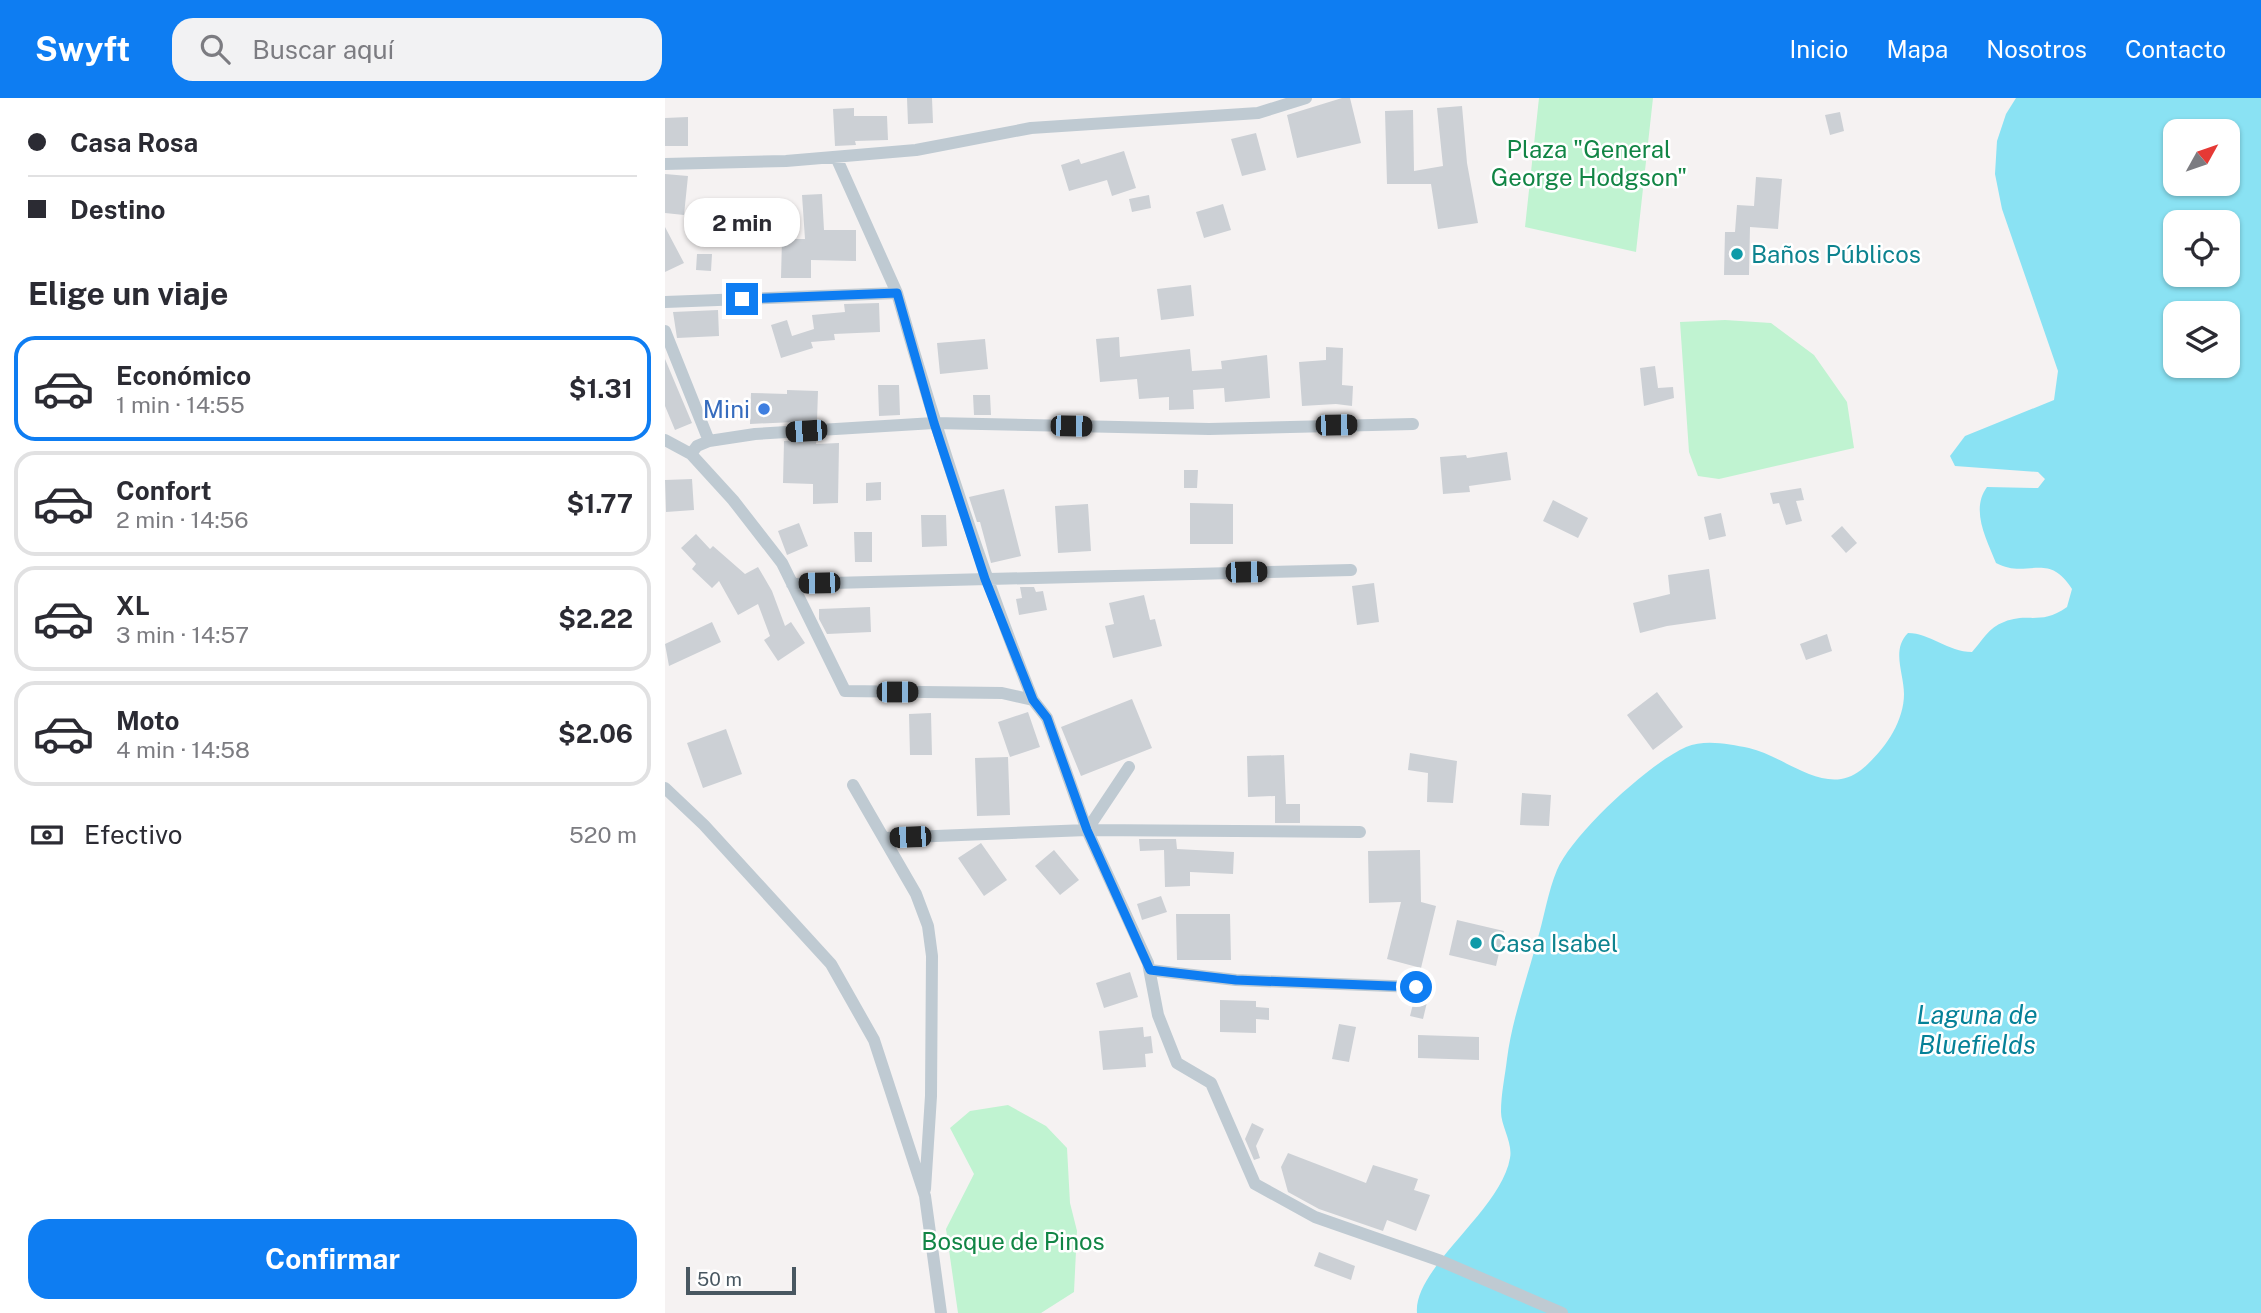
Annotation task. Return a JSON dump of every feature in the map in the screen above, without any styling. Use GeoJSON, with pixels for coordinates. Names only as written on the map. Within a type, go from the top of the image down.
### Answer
{"type":"FeatureCollection","features":[{"type":"Feature","properties":{"kind":"street"},"geometry":{"type":"LineString","coordinates":[[665,164],[709,165],[916,150],[1031,128],[1258,113],[1306,98]]}},
{"type":"Feature","properties":{"kind":"street"},"geometry":{"type":"LineString","coordinates":[[836,157],[897,293],[934,423],[985,579],[1033,700],[1047,718],[1087,830],[1150,970],[1157,1015],[1177,1063],[1211,1083],[1255,1184],[1315,1217],[1441,1261],[1562,1313]]}},
{"type":"Feature","properties":{"kind":"street"},"geometry":{"type":"LineString","coordinates":[[665,302],[897,293]]}},
{"type":"Feature","properties":{"kind":"street"},"geometry":{"type":"LineString","coordinates":[[665,331],[709,441]]}},
{"type":"Feature","properties":{"kind":"street"},"geometry":{"type":"LineString","coordinates":[[691,454],[697,446],[709,441],[755,435],[934,423],[1209,429],[1413,424]]}},
{"type":"Feature","properties":{"kind":"street"},"geometry":{"type":"LineString","coordinates":[[665,440],[691,454],[745,514],[782,563],[845,691],[1002,693],[1033,700]]}},
{"type":"Feature","properties":{"kind":"street"},"geometry":{"type":"LineString","coordinates":[[792,583],[1351,569]]}},
{"type":"Feature","properties":{"kind":"street"},"geometry":{"type":"LineString","coordinates":[[1087,830],[1129,767]]}},
{"type":"Feature","properties":{"kind":"street"},"geometry":{"type":"LineString","coordinates":[[853,785],[916,894],[928,926],[932,956],[930,1121],[925,1196]]}},
{"type":"Feature","properties":{"kind":"street"},"geometry":{"type":"LineString","coordinates":[[665,788],[704,825],[831,964],[874,1040],[925,1196],[941,1313]]}},
{"type":"Feature","properties":{"kind":"street"},"geometry":{"type":"LineString","coordinates":[[885,838],[1087,830],[1360,832]]}},
{"type":"Feature","properties":{"kind":"street"},"geometry":{"type":"LineString","coordinates":[[1150,970],[1236,980],[1416,987]]}},
{"type":"Feature","properties":{"kind":"green space","name":"Plaza \"General George Hodgson\""},"geometry":{"type":"Polygon","coordinates":[[[1539,98],[1653,98],[1636,252],[1525,227],[1539,98]]]}},
{"type":"Feature","properties":{"kind":"green space"},"geometry":{"type":"Polygon","coordinates":[[[1725,320],[1771,323],[1814,355],[1847,402],[1854,448],[1719,479],[1698,476],[1689,452],[1680,322],[1725,320]]]}},
{"type":"Feature","properties":{"kind":"green space","name":"Bosque de Pinos"},"geometry":{"type":"Polygon","coordinates":[[[1008,1105],[1046,1126],[1067,1148],[1070,1203],[1077,1231],[1074,1292],[1041,1313],[958,1313],[946,1229],[974,1174],[950,1128],[970,1111],[1008,1105]]]}},
{"type":"Feature","properties":{"kind":"water","name":"Laguna de Bluefields"},"geometry":{"type":"Polygon","coordinates":[[[2016,98],[2261,98],[2261,1313],[1417,1313],[1419,1296],[1429,1277],[1491,1198],[1503,1178],[1510,1152],[1501,1112],[1502,1099],[1516,1014],[1557,870],[1595,819],[1634,783],[1671,755],[1701,743],[1717,743],[1763,752],[1820,777],[1834,780],[1848,777],[1861,770],[1877,755],[1896,726],[1904,694],[1899,654],[1908,633],[1972,652],[1999,624],[2013,619],[2049,616],[2067,607],[2072,589],[2063,577],[2054,571],[2046,568],[2018,569],[1996,563],[1980,515],[1982,496],[1987,487],[2038,488],[2045,479],[2038,472],[1955,466],[1950,456],[1965,436],[2054,400],[2058,371],[2002,209],[1995,174],[1997,141],[2006,114],[2016,98]]]}},
{"type":"Feature","properties":{"kind":"building"},"geometry":{"type":"Polygon","coordinates":[[[907,98],[932,98],[933,123],[908,124],[907,98]]]}},
{"type":"Feature","properties":{"kind":"building"},"geometry":{"type":"Polygon","coordinates":[[[1350,98],[1361,143],[1297,158],[1287,115],[1350,98]]]}},
{"type":"Feature","properties":{"kind":"building"},"geometry":{"type":"Polygon","coordinates":[[[1462,106],[1467,163],[1478,223],[1438,229],[1431,184],[1387,184],[1385,111],[1413,110],[1414,171],[1443,166],[1437,108],[1462,106]]]}},
{"type":"Feature","properties":{"kind":"building"},"geometry":{"type":"Polygon","coordinates":[[[854,108],[854,116],[887,116],[888,140],[855,141],[856,145],[835,146],[833,109],[854,108]]]}},
{"type":"Feature","properties":{"kind":"building"},"geometry":{"type":"Polygon","coordinates":[[[1840,112],[1844,131],[1830,135],[1825,115],[1840,112]]]}},
{"type":"Feature","properties":{"kind":"building"},"geometry":{"type":"Polygon","coordinates":[[[688,117],[688,146],[665,146],[665,118],[688,117]]]}},
{"type":"Feature","properties":{"kind":"building"},"geometry":{"type":"Polygon","coordinates":[[[1256,133],[1266,170],[1242,176],[1231,139],[1256,133]]]}},
{"type":"Feature","properties":{"kind":"building"},"geometry":{"type":"Polygon","coordinates":[[[1124,151],[1136,188],[1112,196],[1107,180],[1069,191],[1061,165],[1079,159],[1081,164],[1124,151]]]}},
{"type":"Feature","properties":{"kind":"building"},"geometry":{"type":"Polygon","coordinates":[[[665,174],[688,176],[684,215],[665,213],[665,174]]]}},
{"type":"Feature","properties":{"kind":"building"},"geometry":{"type":"Polygon","coordinates":[[[1756,177],[1782,179],[1778,229],[1750,227],[1749,275],[1724,275],[1725,232],[1735,232],[1737,205],[1754,206],[1756,177]]]}},
{"type":"Feature","properties":{"kind":"building"},"geometry":{"type":"Polygon","coordinates":[[[822,194],[824,230],[856,230],[856,261],[811,260],[811,278],[781,278],[782,239],[805,239],[802,195],[822,194]]]}},
{"type":"Feature","properties":{"kind":"building"},"geometry":{"type":"Polygon","coordinates":[[[1149,195],[1151,208],[1132,212],[1129,199],[1149,195]]]}},
{"type":"Feature","properties":{"kind":"building"},"geometry":{"type":"Polygon","coordinates":[[[1223,204],[1231,230],[1204,238],[1196,212],[1223,204]]]}},
{"type":"Feature","properties":{"kind":"building"},"geometry":{"type":"Polygon","coordinates":[[[665,227],[684,263],[665,272],[665,227]]]}},
{"type":"Feature","properties":{"kind":"building"},"geometry":{"type":"Polygon","coordinates":[[[697,254],[712,254],[711,271],[696,270],[697,254]]]}},
{"type":"Feature","properties":{"kind":"building"},"geometry":{"type":"Polygon","coordinates":[[[1191,285],[1194,316],[1161,320],[1157,289],[1191,285]]]}},
{"type":"Feature","properties":{"kind":"building"},"geometry":{"type":"Polygon","coordinates":[[[879,303],[880,332],[834,334],[835,340],[811,342],[813,348],[781,358],[771,325],[787,320],[792,336],[814,329],[812,315],[845,312],[844,304],[879,303]]]}},
{"type":"Feature","properties":{"kind":"building"},"geometry":{"type":"Polygon","coordinates":[[[718,310],[719,336],[677,338],[673,312],[718,310]]]}},
{"type":"Feature","properties":{"kind":"building"},"geometry":{"type":"Polygon","coordinates":[[[1119,337],[1120,357],[1190,349],[1192,371],[1222,369],[1221,361],[1267,355],[1270,398],[1225,402],[1224,388],[1193,390],[1194,409],[1169,410],[1169,397],[1139,399],[1137,379],[1100,382],[1096,339],[1119,337]]]}},
{"type":"Feature","properties":{"kind":"building"},"geometry":{"type":"Polygon","coordinates":[[[985,339],[988,369],[940,374],[937,343],[985,339]]]}},
{"type":"Feature","properties":{"kind":"building"},"geometry":{"type":"Polygon","coordinates":[[[1326,347],[1343,348],[1342,385],[1353,386],[1352,406],[1302,406],[1299,362],[1326,360],[1326,347]]]}},
{"type":"Feature","properties":{"kind":"building"},"geometry":{"type":"Polygon","coordinates":[[[665,359],[692,423],[675,430],[665,406],[665,359]]]}},
{"type":"Feature","properties":{"kind":"building"},"geometry":{"type":"Polygon","coordinates":[[[1655,366],[1658,388],[1673,387],[1674,398],[1644,406],[1640,368],[1655,366]]]}},
{"type":"Feature","properties":{"kind":"building"},"geometry":{"type":"Polygon","coordinates":[[[878,385],[899,385],[900,415],[879,416],[878,385]]]}},
{"type":"Feature","properties":{"kind":"building"},"geometry":{"type":"Polygon","coordinates":[[[787,390],[818,391],[817,421],[750,424],[751,393],[787,394],[787,390]]]}},
{"type":"Feature","properties":{"kind":"building"},"geometry":{"type":"Polygon","coordinates":[[[973,395],[990,395],[991,415],[974,415],[973,395]]]}},
{"type":"Feature","properties":{"kind":"building"},"geometry":{"type":"Polygon","coordinates":[[[817,439],[816,444],[839,443],[838,503],[813,504],[813,484],[783,483],[784,441],[817,439]]]}},
{"type":"Feature","properties":{"kind":"building"},"geometry":{"type":"Polygon","coordinates":[[[1507,452],[1511,480],[1469,486],[1470,492],[1443,494],[1440,457],[1466,455],[1467,458],[1507,452]]]}},
{"type":"Feature","properties":{"kind":"building"},"geometry":{"type":"Polygon","coordinates":[[[1184,470],[1198,470],[1197,488],[1184,488],[1184,470]]]}},
{"type":"Feature","properties":{"kind":"building"},"geometry":{"type":"Polygon","coordinates":[[[692,479],[694,510],[666,512],[665,480],[692,479]]]}},
{"type":"Feature","properties":{"kind":"building"},"geometry":{"type":"Polygon","coordinates":[[[881,482],[881,500],[866,501],[866,483],[881,482]]]}},
{"type":"Feature","properties":{"kind":"building"},"geometry":{"type":"Polygon","coordinates":[[[1801,488],[1804,500],[1796,501],[1802,521],[1786,525],[1779,503],[1773,504],[1770,493],[1801,488]]]}},
{"type":"Feature","properties":{"kind":"building"},"geometry":{"type":"Polygon","coordinates":[[[1004,489],[1021,556],[991,563],[980,522],[977,522],[969,497],[1004,489]]]}},
{"type":"Feature","properties":{"kind":"building"},"geometry":{"type":"Polygon","coordinates":[[[1553,500],[1588,518],[1578,538],[1543,521],[1553,500]]]}},
{"type":"Feature","properties":{"kind":"building"},"geometry":{"type":"Polygon","coordinates":[[[1190,503],[1233,504],[1233,544],[1190,544],[1190,503]]]}},
{"type":"Feature","properties":{"kind":"building"},"geometry":{"type":"Polygon","coordinates":[[[1088,504],[1091,551],[1058,553],[1055,506],[1088,504]]]}},
{"type":"Feature","properties":{"kind":"building"},"geometry":{"type":"Polygon","coordinates":[[[1721,513],[1726,536],[1709,540],[1704,517],[1721,513]]]}},
{"type":"Feature","properties":{"kind":"building"},"geometry":{"type":"Polygon","coordinates":[[[921,515],[946,515],[947,546],[922,547],[921,515]]]}},
{"type":"Feature","properties":{"kind":"building"},"geometry":{"type":"Polygon","coordinates":[[[799,523],[808,546],[787,555],[778,531],[799,523]]]}},
{"type":"Feature","properties":{"kind":"building"},"geometry":{"type":"Polygon","coordinates":[[[1842,526],[1857,543],[1846,553],[1831,536],[1842,526]]]}},
{"type":"Feature","properties":{"kind":"building"},"geometry":{"type":"Polygon","coordinates":[[[854,532],[872,532],[872,562],[855,562],[854,532]]]}},
{"type":"Feature","properties":{"kind":"building"},"geometry":{"type":"Polygon","coordinates":[[[696,534],[710,549],[713,546],[745,574],[758,567],[772,591],[785,626],[791,622],[805,643],[778,661],[764,640],[770,636],[758,604],[738,615],[719,581],[712,588],[692,569],[696,564],[681,548],[696,534]]]}},
{"type":"Feature","properties":{"kind":"building"},"geometry":{"type":"Polygon","coordinates":[[[1709,569],[1716,619],[1640,633],[1633,603],[1670,594],[1668,575],[1709,569]]]}},
{"type":"Feature","properties":{"kind":"building"},"geometry":{"type":"Polygon","coordinates":[[[1374,583],[1379,622],[1357,625],[1352,586],[1374,583]]]}},
{"type":"Feature","properties":{"kind":"building"},"geometry":{"type":"Polygon","coordinates":[[[1020,587],[1034,587],[1036,592],[1043,591],[1047,610],[1019,615],[1016,599],[1022,598],[1020,587]]]}},
{"type":"Feature","properties":{"kind":"building"},"geometry":{"type":"Polygon","coordinates":[[[1144,595],[1150,620],[1155,619],[1162,646],[1113,658],[1105,626],[1114,624],[1109,603],[1144,595]]]}},
{"type":"Feature","properties":{"kind":"building"},"geometry":{"type":"Polygon","coordinates":[[[870,607],[871,632],[827,634],[819,619],[819,609],[870,607]]]}},
{"type":"Feature","properties":{"kind":"building"},"geometry":{"type":"Polygon","coordinates":[[[712,622],[721,642],[669,666],[665,644],[712,622]]]}},
{"type":"Feature","properties":{"kind":"building"},"geometry":{"type":"Polygon","coordinates":[[[1827,634],[1832,651],[1806,660],[1800,644],[1827,634]]]}},
{"type":"Feature","properties":{"kind":"building"},"geometry":{"type":"Polygon","coordinates":[[[1657,692],[1683,727],[1653,750],[1627,715],[1657,692]]]}},
{"type":"Feature","properties":{"kind":"building"},"geometry":{"type":"Polygon","coordinates":[[[1132,699],[1152,748],[1081,776],[1061,727],[1132,699]]]}},
{"type":"Feature","properties":{"kind":"building"},"geometry":{"type":"Polygon","coordinates":[[[1028,712],[1040,747],[1010,757],[998,722],[1028,712]]]}},
{"type":"Feature","properties":{"kind":"building"},"geometry":{"type":"Polygon","coordinates":[[[931,713],[932,755],[910,755],[909,714],[931,713]]]}},
{"type":"Feature","properties":{"kind":"building"},"geometry":{"type":"Polygon","coordinates":[[[726,729],[742,774],[703,788],[687,743],[726,729]]]}},
{"type":"Feature","properties":{"kind":"building"},"geometry":{"type":"Polygon","coordinates":[[[1410,753],[1457,761],[1453,803],[1427,802],[1428,773],[1408,770],[1410,753]]]}},
{"type":"Feature","properties":{"kind":"building"},"geometry":{"type":"Polygon","coordinates":[[[1284,755],[1286,804],[1300,804],[1300,823],[1275,823],[1275,796],[1248,797],[1247,756],[1284,755]]]}},
{"type":"Feature","properties":{"kind":"building"},"geometry":{"type":"Polygon","coordinates":[[[1008,757],[1010,815],[977,816],[975,758],[1008,757]]]}},
{"type":"Feature","properties":{"kind":"building"},"geometry":{"type":"Polygon","coordinates":[[[1522,793],[1551,795],[1549,826],[1520,825],[1522,793]]]}},
{"type":"Feature","properties":{"kind":"building"},"geometry":{"type":"Polygon","coordinates":[[[1139,839],[1176,839],[1177,849],[1234,852],[1233,874],[1190,872],[1190,886],[1165,887],[1164,850],[1140,851],[1139,839]]]}},
{"type":"Feature","properties":{"kind":"building"},"geometry":{"type":"Polygon","coordinates":[[[981,843],[1007,880],[984,896],[958,858],[981,843]]]}},
{"type":"Feature","properties":{"kind":"building"},"geometry":{"type":"Polygon","coordinates":[[[1054,850],[1079,880],[1060,895],[1035,866],[1054,850]]]}},
{"type":"Feature","properties":{"kind":"building"},"geometry":{"type":"Polygon","coordinates":[[[1420,850],[1421,902],[1436,906],[1421,968],[1387,959],[1401,902],[1369,903],[1368,851],[1420,850]]]}},
{"type":"Feature","properties":{"kind":"building"},"geometry":{"type":"Polygon","coordinates":[[[1161,896],[1167,912],[1142,920],[1137,904],[1161,896]]]}},
{"type":"Feature","properties":{"kind":"building"},"geometry":{"type":"Polygon","coordinates":[[[1176,914],[1230,914],[1231,960],[1177,960],[1176,914]]]}},
{"type":"Feature","properties":{"kind":"building","name":"Casa Isabel"},"geometry":{"type":"Polygon","coordinates":[[[1457,920],[1504,931],[1496,966],[1449,955],[1457,920]]]}},
{"type":"Feature","properties":{"kind":"building"},"geometry":{"type":"Polygon","coordinates":[[[1130,972],[1138,997],[1104,1008],[1096,983],[1130,972]]]}},
{"type":"Feature","properties":{"kind":"building"},"geometry":{"type":"Polygon","coordinates":[[[1429,994],[1423,1019],[1410,1016],[1415,996],[1429,994]]]}},
{"type":"Feature","properties":{"kind":"building"},"geometry":{"type":"Polygon","coordinates":[[[1220,1000],[1256,1001],[1256,1007],[1269,1008],[1269,1020],[1256,1019],[1256,1033],[1220,1032],[1220,1000]]]}},
{"type":"Feature","properties":{"kind":"building"},"geometry":{"type":"Polygon","coordinates":[[[1339,1024],[1356,1027],[1349,1062],[1332,1059],[1339,1024]]]}},
{"type":"Feature","properties":{"kind":"building"},"geometry":{"type":"Polygon","coordinates":[[[1143,1027],[1144,1037],[1151,1036],[1153,1053],[1145,1054],[1146,1067],[1103,1070],[1099,1031],[1143,1027]]]}},
{"type":"Feature","properties":{"kind":"building"},"geometry":{"type":"Polygon","coordinates":[[[1418,1035],[1479,1037],[1479,1060],[1418,1058],[1418,1035]]]}},
{"type":"Feature","properties":{"kind":"building"},"geometry":{"type":"Polygon","coordinates":[[[1252,1123],[1264,1129],[1256,1146],[1260,1158],[1254,1160],[1245,1139],[1252,1123]]]}},
{"type":"Feature","properties":{"kind":"building"},"geometry":{"type":"Polygon","coordinates":[[[1288,1153],[1366,1183],[1373,1165],[1418,1179],[1414,1190],[1430,1195],[1416,1231],[1387,1220],[1383,1231],[1319,1209],[1288,1192],[1281,1167],[1288,1153]]]}},
{"type":"Feature","properties":{"kind":"building"},"geometry":{"type":"Polygon","coordinates":[[[1319,1252],[1355,1266],[1351,1280],[1314,1266],[1319,1252]]]}},
{"type":"Feature","properties":{"kind":"place","name":"Baños Públicos"},"geometry":{"type":"Point","coordinates":[1737,254]}},
{"type":"Feature","properties":{"kind":"place","name":"Mini"},"geometry":{"type":"Point","coordinates":[764,409]}},
{"type":"Feature","properties":{"kind":"place","name":"Casa Isabel"},"geometry":{"type":"Point","coordinates":[1476,943]}},
{"type":"Feature","properties":{"kind":"route"},"geometry":{"type":"LineString","coordinates":[[742,299],[897,293],[934,423],[985,579],[1033,700],[1047,718],[1057,753],[1087,830],[1150,970],[1236,980],[1416,987]]}}]}
